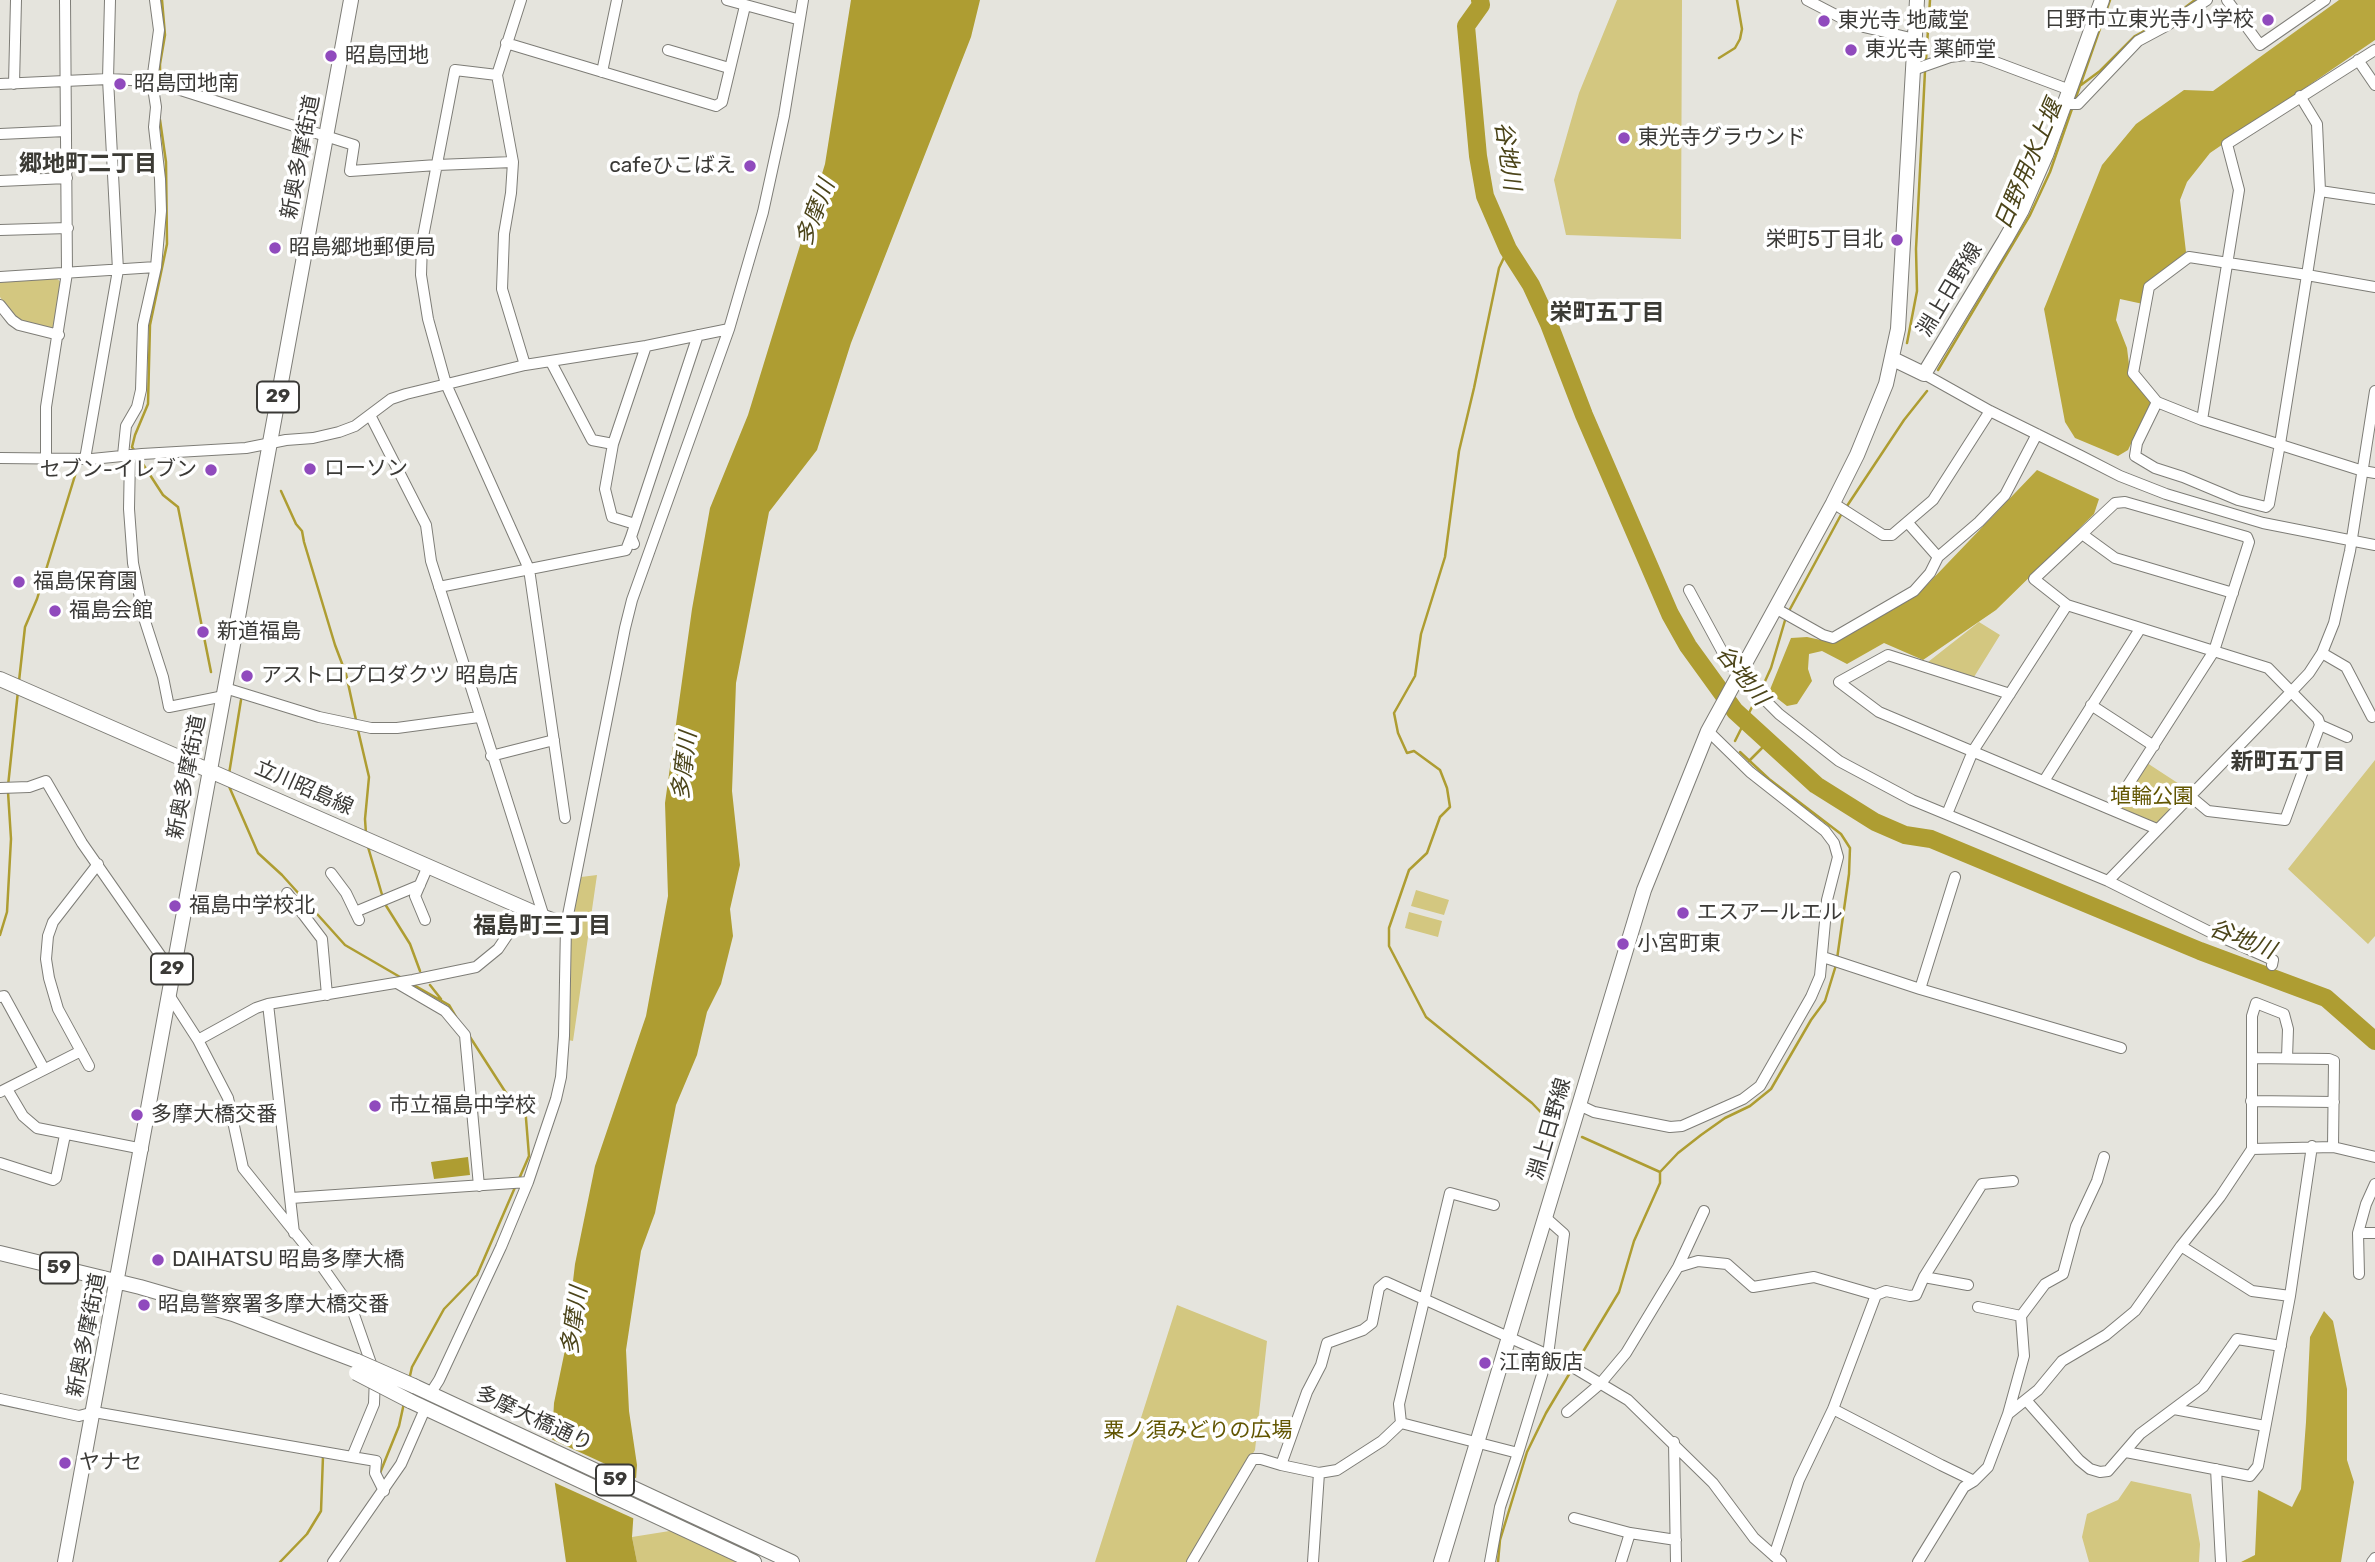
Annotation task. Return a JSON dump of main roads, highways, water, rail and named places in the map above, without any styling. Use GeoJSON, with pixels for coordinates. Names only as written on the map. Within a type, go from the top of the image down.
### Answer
{"type":"FeatureCollection","features":[{"type":"Feature","properties":{"kind":"main road","name":"新奥多摩街道"},"geometry":{"type":"LineString","coordinates":[[65,1562],[351,0]]}},
{"type":"Feature","properties":{"kind":"main road","name":"淵上日野線"},"geometry":{"type":"LineString","coordinates":[[1441,1562],[1644,890],[1708,731],[1833,503],[1886,384],[1898,329],[1917,0]]}},
{"type":"Feature","properties":{"kind":"main road","name":"淵上日野線"},"geometry":{"type":"LineString","coordinates":[[1893,359],[1924,373],[2022,210],[2068,97],[2102,0]]}},
{"type":"Feature","properties":{"kind":"main road","name":"立川昭島線"},"geometry":{"type":"LineString","coordinates":[[4,681],[566,925]]}},
{"type":"Feature","properties":{"kind":"main road","name":"多摩大橋通り"},"geometry":{"type":"LineString","coordinates":[[0,1253],[233,1314],[356,1367],[414,1386],[792,1562]]}},
{"type":"Feature","properties":{"kind":"main road","name":"多摩大橋通り"},"geometry":{"type":"LineString","coordinates":[[356,1367],[429,1411],[754,1562]]}},
{"type":"Feature","properties":{"kind":"water","name":"多摩川"},"geometry":{"type":"Polygon","coordinates":[[[851,0],[980,0],[971,37],[851,343],[817,450],[769,512],[736,683],[732,791],[740,865],[730,909],[733,936],[721,984],[707,1012],[697,1055],[676,1105],[655,1213],[641,1251],[626,1350],[629,1411],[637,1465],[632,1537],[637,1562],[566,1562],[551,1456],[554,1403],[565,1350],[575,1264],[595,1166],[646,1016],[668,896],[665,803],[692,609],[710,508],[748,415],[825,164],[851,0]]]}},
{"type":"Feature","properties":{"kind":"water"},"geometry":{"type":"Polygon","coordinates":[[[468,1157],[470,1175],[434,1179],[431,1162],[468,1157]]]}},
{"type":"Feature","properties":{"kind":"waterway"},"geometry":{"type":"LineString","coordinates":[[160,82],[165,35],[162,0]]}},
{"type":"Feature","properties":{"kind":"waterway","name":"谷地川"},"geometry":{"type":"LineString","coordinates":[[1480,0],[1481,5],[1466,26],[1478,156],[1485,196],[1508,249],[1531,285],[1549,324],[1584,415],[1670,614],[1688,646],[1735,711],[1816,785],[1875,822],[1905,835],[1931,839],[2200,951],[2326,998],[2375,1041]]}},
{"type":"Feature","properties":{"kind":"waterway"},"geometry":{"type":"LineString","coordinates":[[1719,58],[1735,48],[1740,39],[1742,29],[1737,0]]}},
{"type":"Feature","properties":{"kind":"waterway"},"geometry":{"type":"LineString","coordinates":[[1926,60],[1930,0]]}},
{"type":"Feature","properties":{"kind":"waterway","name":"日野用水上堰"},"geometry":{"type":"LineString","coordinates":[[2075,100],[2110,0]]}},
{"type":"Feature","properties":{"kind":"waterway"},"geometry":{"type":"LineString","coordinates":[[2183,9],[2195,0]]}},
{"type":"Feature","properties":{"kind":"waterway"},"geometry":{"type":"LineString","coordinates":[[2081,85],[2100,71],[2135,36],[2172,16]]}},
{"type":"Feature","properties":{"kind":"waterway"},"geometry":{"type":"LineString","coordinates":[[1907,343],[1917,291],[1916,249],[1925,71]]}},
{"type":"Feature","properties":{"kind":"waterway","name":"日野用水上堰"},"geometry":{"type":"LineString","coordinates":[[1938,370],[2030,215],[2050,172],[2073,106]]}},
{"type":"Feature","properties":{"kind":"waterway"},"geometry":{"type":"LineString","coordinates":[[134,450],[132,447],[135,435],[148,404],[150,325],[167,244],[166,162],[160,120]]}},
{"type":"Feature","properties":{"kind":"waterway"},"geometry":{"type":"LineString","coordinates":[[1508,249],[1499,268],[1459,451],[1445,557],[1421,634],[1415,676],[1394,713],[1398,733],[1407,753],[1414,751],[1440,770],[1450,807],[1440,817],[1427,853],[1409,870],[1389,928],[1389,946],[1426,1017],[1532,1103],[1554,1126]]}},
{"type":"Feature","properties":{"kind":"waterway","name":"日野用水上堰"},"geometry":{"type":"LineString","coordinates":[[1847,506],[1904,420],[1927,391]]}},
{"type":"Feature","properties":{"kind":"waterway"},"geometry":{"type":"LineString","coordinates":[[139,458],[163,495],[178,507],[211,672]]}},
{"type":"Feature","properties":{"kind":"waterway"},"geometry":{"type":"LineString","coordinates":[[19,681],[25,627],[37,599],[77,469]]}},
{"type":"Feature","properties":{"kind":"waterway"},"geometry":{"type":"LineString","coordinates":[[281,491],[302,531],[346,674],[356,720]]}},
{"type":"Feature","properties":{"kind":"waterway","name":"日野用水上堰"},"geometry":{"type":"LineString","coordinates":[[1789,611],[1842,513]]}},
{"type":"Feature","properties":{"kind":"waterway","name":"日野用水上堰"},"geometry":{"type":"LineString","coordinates":[[1761,690],[1771,668],[1786,617]]}},
{"type":"Feature","properties":{"kind":"waterway"},"geometry":{"type":"LineString","coordinates":[[8,786],[18,691]]}},
{"type":"Feature","properties":{"kind":"waterway","name":"日野用水上堰"},"geometry":{"type":"LineString","coordinates":[[1735,741],[1758,695]]}},
{"type":"Feature","properties":{"kind":"waterway"},"geometry":{"type":"LineString","coordinates":[[229,774],[241,700]]}},
{"type":"Feature","properties":{"kind":"waterway"},"geometry":{"type":"LineString","coordinates":[[358,730],[369,777],[366,834]]}},
{"type":"Feature","properties":{"kind":"waterway"},"geometry":{"type":"LineString","coordinates":[[1749,761],[1768,742]]}},
{"type":"Feature","properties":{"kind":"waterway","name":"日野用水上堰"},"geometry":{"type":"LineString","coordinates":[[1740,752],[1769,779],[1841,834],[1850,848],[1837,959]]}},
{"type":"Feature","properties":{"kind":"waterway"},"geometry":{"type":"LineString","coordinates":[[228,784],[258,853],[282,875],[345,945],[400,977]]}},
{"type":"Feature","properties":{"kind":"waterway"},"geometry":{"type":"LineString","coordinates":[[0,935],[7,912],[11,839],[8,792]]}},
{"type":"Feature","properties":{"kind":"waterway"},"geometry":{"type":"LineString","coordinates":[[368,847],[383,898]]}},
{"type":"Feature","properties":{"kind":"waterway"},"geometry":{"type":"LineString","coordinates":[[385,904],[410,944],[420,971]]}},
{"type":"Feature","properties":{"kind":"waterway","name":"日野用水上堰"},"geometry":{"type":"LineString","coordinates":[[1660,1172],[1701,1135],[1725,1118],[1750,1106],[1771,1089],[1825,1001],[1836,965]]}},
{"type":"Feature","properties":{"kind":"waterway"},"geometry":{"type":"LineString","coordinates":[[412,984],[449,1005],[456,1017]]}},
{"type":"Feature","properties":{"kind":"waterway"},"geometry":{"type":"LineString","coordinates":[[430,985],[441,999]]}},
{"type":"Feature","properties":{"kind":"waterway","name":"谷地川"},"geometry":{"type":"LineString","coordinates":[[2368,1036],[2375,1031]]}},
{"type":"Feature","properties":{"kind":"waterway"},"geometry":{"type":"LineString","coordinates":[[470,1037],[508,1096],[525,1106],[529,1156],[519,1179]]}},
{"type":"Feature","properties":{"kind":"waterway"},"geometry":{"type":"LineString","coordinates":[[1582,1137],[1660,1172]]}},
{"type":"Feature","properties":{"kind":"waterway"},"geometry":{"type":"LineString","coordinates":[[1575,1365],[1619,1292],[1634,1241],[1660,1183],[1660,1172]]}},
{"type":"Feature","properties":{"kind":"waterway"},"geometry":{"type":"LineString","coordinates":[[409,1380],[412,1367],[444,1309],[477,1275],[516,1185]]}},
{"type":"Feature","properties":{"kind":"waterway"},"geometry":{"type":"LineString","coordinates":[[1498,1562],[1500,1540],[1527,1452],[1571,1371]]}},
{"type":"Feature","properties":{"kind":"waterway"},"geometry":{"type":"LineString","coordinates":[[380,1473],[399,1426],[404,1403]]}},
{"type":"Feature","properties":{"kind":"waterway"},"geometry":{"type":"LineString","coordinates":[[280,1562],[307,1534],[321,1511],[323,1456]]}},
{"type":"Feature","properties":{"kind":"place","name":"日野市立東光寺小学校"},"geometry":{"type":"Point","coordinates":[2268,20]}},
{"type":"Feature","properties":{"kind":"place","name":"東光寺 地蔵堂"},"geometry":{"type":"Point","coordinates":[1824,21]}},
{"type":"Feature","properties":{"kind":"place","name":"東光寺 薬師堂"},"geometry":{"type":"Point","coordinates":[1851,50]}},
{"type":"Feature","properties":{"kind":"place","name":"昭島団地"},"geometry":{"type":"Point","coordinates":[331,56]}},
{"type":"Feature","properties":{"kind":"place","name":"昭島団地南"},"geometry":{"type":"Point","coordinates":[120,84]}},
{"type":"Feature","properties":{"kind":"place","name":"東光寺グラウンド"},"geometry":{"type":"Point","coordinates":[1624,138]}},
{"type":"Feature","properties":{"kind":"place","name":"cafeひこばえ"},"geometry":{"type":"Point","coordinates":[750,166]}},
{"type":"Feature","properties":{"kind":"place","name":"栄町5丁目北"},"geometry":{"type":"Point","coordinates":[1897,240]}},
{"type":"Feature","properties":{"kind":"place","name":"昭島郷地郵便局"},"geometry":{"type":"Point","coordinates":[275,248]}},
{"type":"Feature","properties":{"kind":"place","name":"ローソン"},"geometry":{"type":"Point","coordinates":[310,469]}},
{"type":"Feature","properties":{"kind":"place","name":"セブン-イレブン"},"geometry":{"type":"Point","coordinates":[211,470]}},
{"type":"Feature","properties":{"kind":"place","name":"福島保育園"},"geometry":{"type":"Point","coordinates":[19,582]}},
{"type":"Feature","properties":{"kind":"place","name":"福島会館"},"geometry":{"type":"Point","coordinates":[55,611]}},
{"type":"Feature","properties":{"kind":"place","name":"新道福島"},"geometry":{"type":"Point","coordinates":[203,632]}},
{"type":"Feature","properties":{"kind":"place","name":"アストロプロダクツ 昭島店"},"geometry":{"type":"Point","coordinates":[247,676]}},
{"type":"Feature","properties":{"kind":"place","name":"福島中学校北"},"geometry":{"type":"Point","coordinates":[175,906]}},
{"type":"Feature","properties":{"kind":"place","name":"エスアールエル"},"geometry":{"type":"Point","coordinates":[1683,913]}},
{"type":"Feature","properties":{"kind":"place","name":"小宮町東"},"geometry":{"type":"Point","coordinates":[1623,944]}},
{"type":"Feature","properties":{"kind":"place","name":"市立福島中学校"},"geometry":{"type":"Point","coordinates":[375,1106]}},
{"type":"Feature","properties":{"kind":"place","name":"多摩大橋交番"},"geometry":{"type":"Point","coordinates":[137,1115]}},
{"type":"Feature","properties":{"kind":"place","name":"DAIHATSU 昭島多摩大橋"},"geometry":{"type":"Point","coordinates":[158,1260]}},
{"type":"Feature","properties":{"kind":"place","name":"昭島警察署多摩大橋交番"},"geometry":{"type":"Point","coordinates":[144,1305]}},
{"type":"Feature","properties":{"kind":"place","name":"江南飯店"},"geometry":{"type":"Point","coordinates":[1485,1363]}},
{"type":"Feature","properties":{"kind":"place","name":"ヤナセ"},"geometry":{"type":"Point","coordinates":[65,1463]}},
{"type":"Feature","properties":{"kind":"district","name":"郷地町二丁目"},"geometry":{"type":"Point","coordinates":[88,164]}},
{"type":"Feature","properties":{"kind":"district","name":"栄町五丁目"},"geometry":{"type":"Point","coordinates":[1607,313]}},
{"type":"Feature","properties":{"kind":"district","name":"新町五丁目"},"geometry":{"type":"Point","coordinates":[2288,762]}},
{"type":"Feature","properties":{"kind":"district","name":"福島町三丁目"},"geometry":{"type":"Point","coordinates":[542,926]}},
{"type":"Feature","properties":{"kind":"park label","name":"埴輪公園"},"geometry":{"type":"Point","coordinates":[2152,797]}},
{"type":"Feature","properties":{"kind":"park label","name":"粟ノ須みどりの広場"},"geometry":{"type":"Point","coordinates":[1198,1431]}}]}
